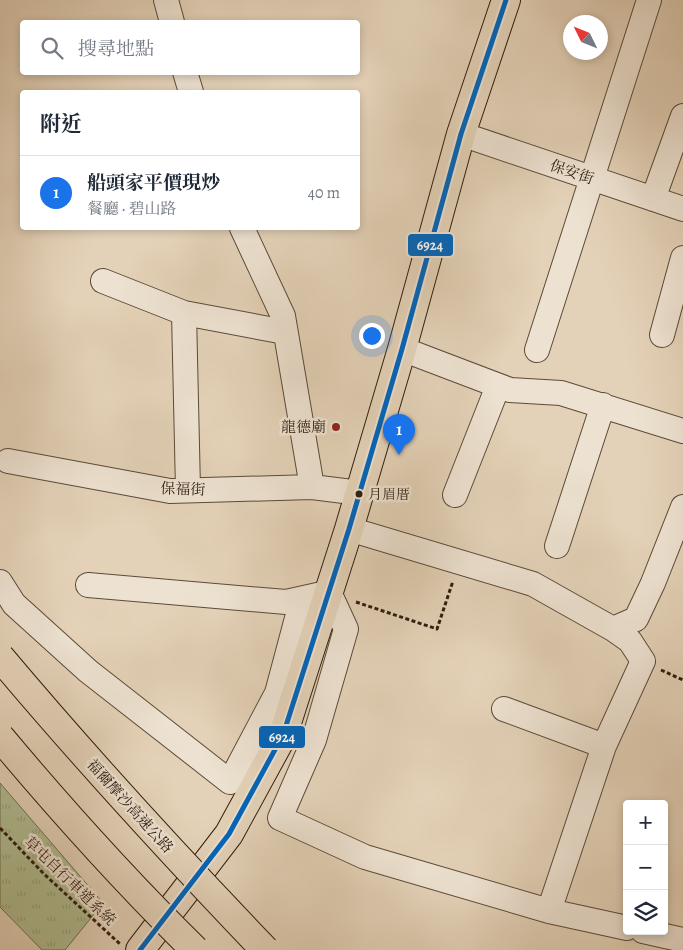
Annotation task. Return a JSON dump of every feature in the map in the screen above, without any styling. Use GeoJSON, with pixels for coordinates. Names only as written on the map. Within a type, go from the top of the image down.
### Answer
{"type":"FeatureCollection","features":[{"type":"Feature","properties":{"kind":"main road"},"geometry":{"type":"LineString","coordinates":[[136,949],[229,834],[283,735],[360,493],[461,134],[506,0]]}},
{"type":"Feature","properties":{"kind":"main road","name":"福爾摩沙高速公路"},"geometry":{"type":"LineString","coordinates":[[0,657],[68,738],[185,867],[265,950]]}},
{"type":"Feature","properties":{"kind":"main road"},"geometry":{"type":"LineString","coordinates":[[0,737],[47,793],[142,898],[195,950]]}},
{"type":"Feature","properties":{"kind":"street"},"geometry":{"type":"LineString","coordinates":[[166,0],[171,20]]}},
{"type":"Feature","properties":{"kind":"street"},"geometry":{"type":"LineString","coordinates":[[538,350],[649,0]]}},
{"type":"Feature","properties":{"kind":"street"},"geometry":{"type":"LineString","coordinates":[[186,75],[190,90]]}},
{"type":"Feature","properties":{"kind":"street"},"geometry":{"type":"LineString","coordinates":[[653,199],[683,116]]}},
{"type":"Feature","properties":{"kind":"street","name":"保安街"},"geometry":{"type":"LineString","coordinates":[[461,134],[683,209]]}},
{"type":"Feature","properties":{"kind":"street"},"geometry":{"type":"LineString","coordinates":[[243,230],[282,316],[312,487]]}},
{"type":"Feature","properties":{"kind":"street"},"geometry":{"type":"LineString","coordinates":[[662,335],[683,258]]}},
{"type":"Feature","properties":{"kind":"street"},"geometry":{"type":"LineString","coordinates":[[103,281],[184,313],[285,332]]}},
{"type":"Feature","properties":{"kind":"street"},"geometry":{"type":"LineString","coordinates":[[184,313],[188,490]]}},
{"type":"Feature","properties":{"kind":"street"},"geometry":{"type":"LineString","coordinates":[[402,349],[510,390],[561,393],[683,431]]}},
{"type":"Feature","properties":{"kind":"street"},"geometry":{"type":"LineString","coordinates":[[455,495],[498,386]]}},
{"type":"Feature","properties":{"kind":"street"},"geometry":{"type":"LineString","coordinates":[[557,546],[603,405]]}},
{"type":"Feature","properties":{"kind":"street","name":"保福街"},"geometry":{"type":"LineString","coordinates":[[8,461],[170,491],[312,487],[360,493]]}},
{"type":"Feature","properties":{"kind":"street"},"geometry":{"type":"LineString","coordinates":[[613,629],[636,619],[653,583],[683,507]]}},
{"type":"Feature","properties":{"kind":"street"},"geometry":{"type":"LineString","coordinates":[[349,529],[534,584],[613,629],[630,641],[643,661],[604,746],[549,911]]}},
{"type":"Feature","properties":{"kind":"street"},"geometry":{"type":"LineString","coordinates":[[0,582],[14,604],[88,671],[230,782],[277,693],[297,618],[329,592]]}},
{"type":"Feature","properties":{"kind":"street"},"geometry":{"type":"LineString","coordinates":[[88,585],[286,602],[329,592]]}},
{"type":"Feature","properties":{"kind":"street"},"geometry":{"type":"LineString","coordinates":[[329,592],[346,629],[314,740],[280,818],[365,857],[549,911],[623,927]]}},
{"type":"Feature","properties":{"kind":"street"},"geometry":{"type":"LineString","coordinates":[[504,709],[604,746]]}},
{"type":"Feature","properties":{"kind":"street"},"geometry":{"type":"LineString","coordinates":[[661,935],[683,940]]}},
{"type":"Feature","properties":{"kind":"path"},"geometry":{"type":"LineString","coordinates":[[329,592],[437,629],[459,562]]}},
{"type":"Feature","properties":{"kind":"path","name":"草屯自行車道系統"},"geometry":{"type":"LineString","coordinates":[[0,828],[44,874],[136,949]]}},
{"type":"Feature","properties":{"kind":"green space"},"geometry":{"type":"Polygon","coordinates":[[[0,783],[103,903],[65,950],[42,950],[0,907],[0,783]]]}},
{"type":"Feature","properties":{"kind":"transit line","name":"6924"},"geometry":{"type":"LineString","coordinates":[[140,950],[229,834],[283,735],[349,529],[402,349],[461,134],[506,0]]}},
{"type":"Feature","properties":{"kind":"place","name":"龍德廟"},"geometry":{"type":"Point","coordinates":[336,427]}},
{"type":"Feature","properties":{"kind":"place","name":"船頭家平價現炒"},"geometry":{"type":"Point","coordinates":[399,455]}},
{"type":"Feature","properties":{"kind":"place","name":"月眉厝"},"geometry":{"type":"Point","coordinates":[359,494]}}]}
